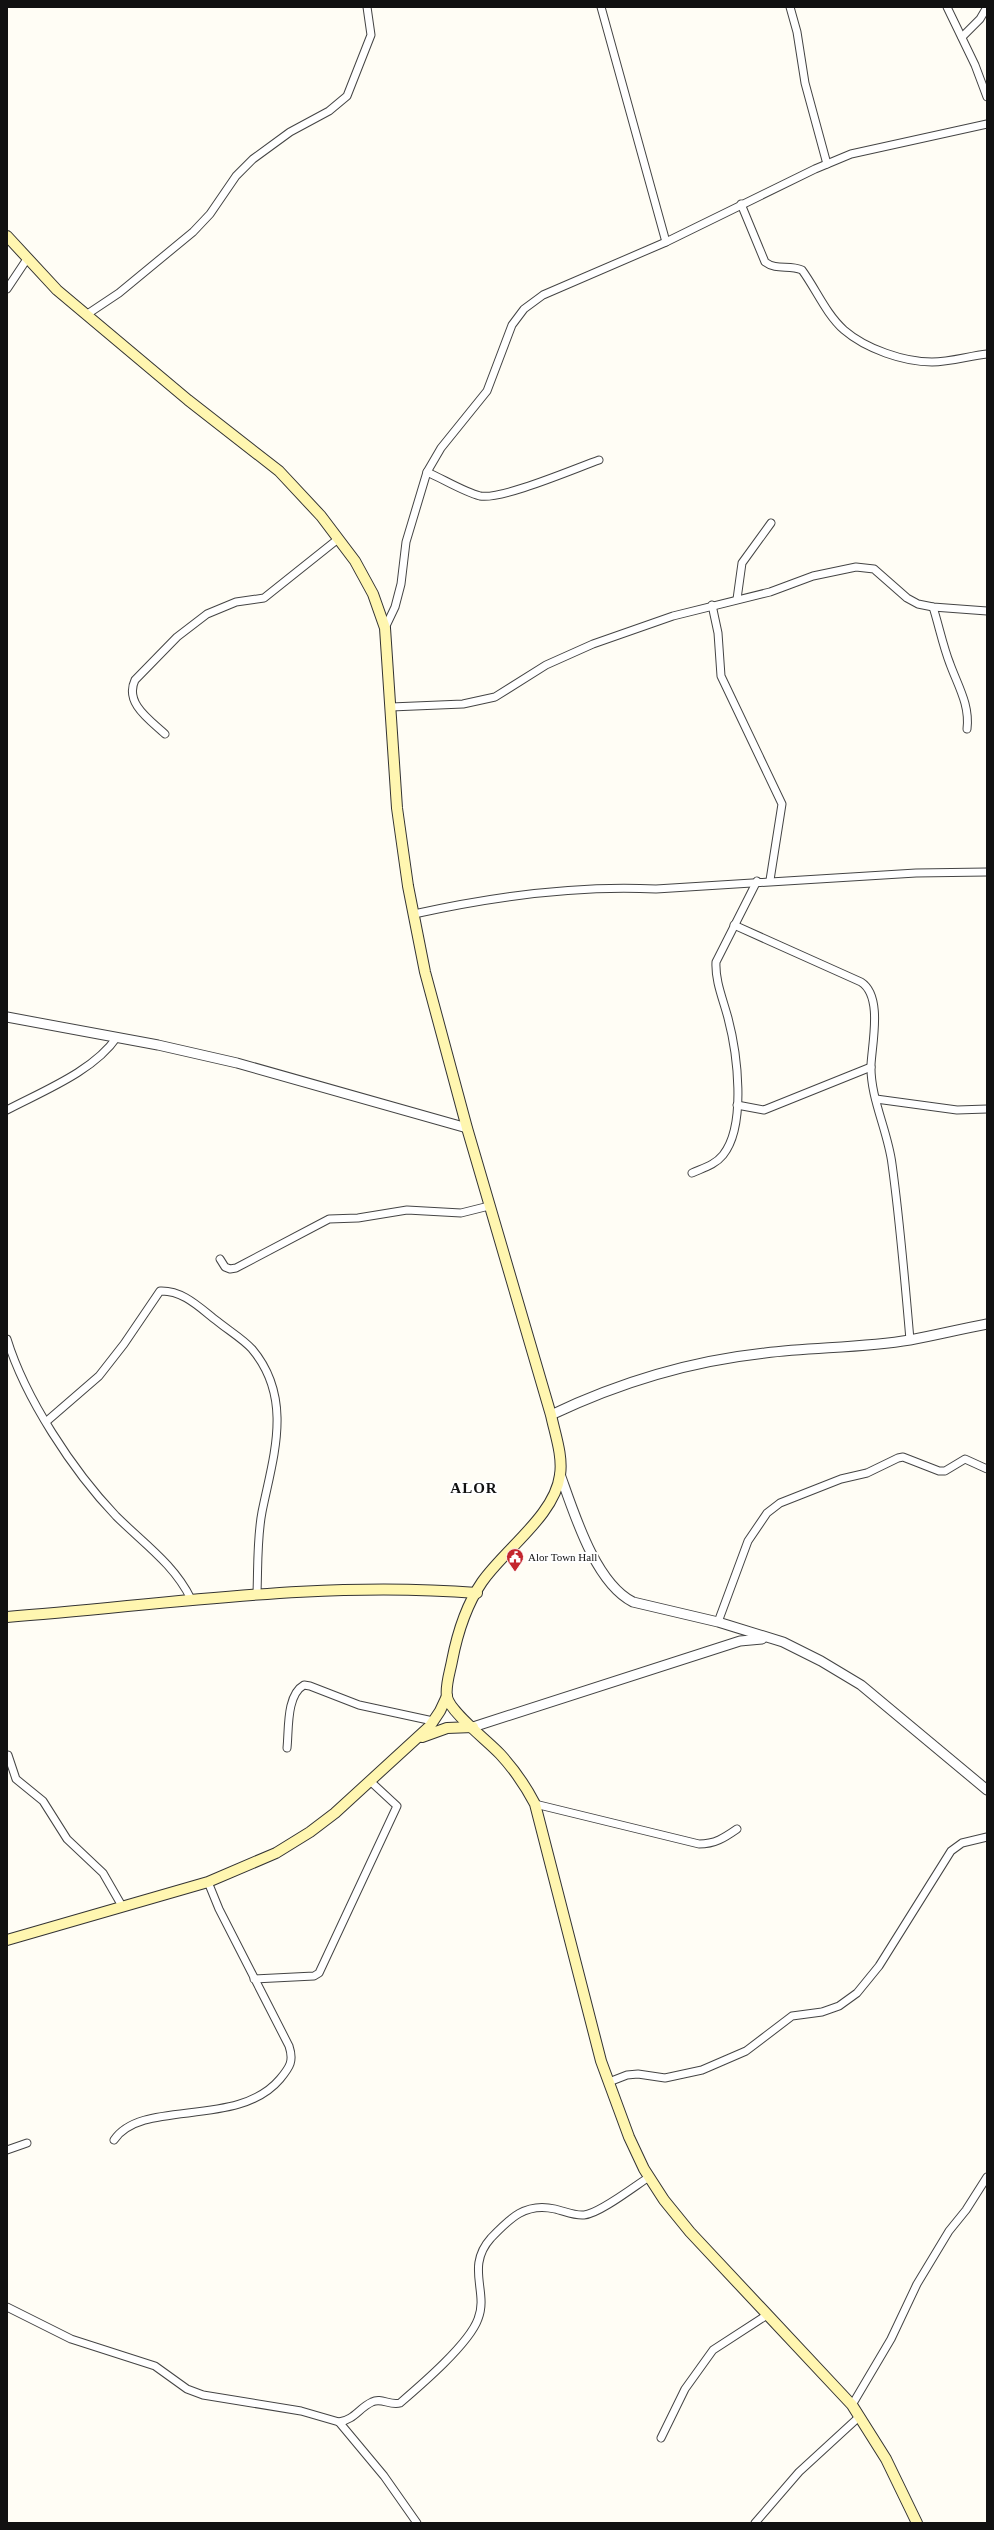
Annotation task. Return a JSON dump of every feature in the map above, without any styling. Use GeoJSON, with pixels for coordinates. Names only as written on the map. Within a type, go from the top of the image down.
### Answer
{"type":"FeatureCollection","features":[{"type":"Feature","properties":{"kind":"main road"},"geometry":{"type":"LineString","coordinates":[[7,236],[57,290],[188,400],[279,471],[321,516],[354,561],[374,594],[385,628],[397,808],[425,972],[489,1206],[550,1415],[559,1453],[560,1474],[556,1491],[546,1508],[504,1555],[482,1583],[455,1646],[447,1696],[433,1721],[335,1813],[310,1832],[276,1852],[208,1882],[7,1940]]}},
{"type":"Feature","properties":{"kind":"main road"},"geometry":{"type":"LineString","coordinates":[[7,1617],[104,1610],[191,1599],[257,1593],[398,1588],[477,1593]]}},
{"type":"Feature","properties":{"kind":"main road"},"geometry":{"type":"LineString","coordinates":[[447,1696],[450,1705],[516,1772],[535,1804],[602,2061],[629,2137],[649,2176],[664,2200],[690,2232],[852,2405],[889,2465],[917,2523]]}},
{"type":"Feature","properties":{"kind":"main road"},"geometry":{"type":"LineString","coordinates":[[413,1741],[447,1728],[473,1727]]}},
{"type":"Feature","properties":{"kind":"street"},"geometry":{"type":"LineString","coordinates":[[86,315],[143,274],[193,232],[210,214],[236,176],[253,159],[290,132],[329,111],[346,96],[371,35],[367,7]]}},
{"type":"Feature","properties":{"kind":"street"},"geometry":{"type":"LineString","coordinates":[[601,7],[666,242]]}},
{"type":"Feature","properties":{"kind":"street"},"geometry":{"type":"LineString","coordinates":[[790,7],[797,32],[808,95],[827,164]]}},
{"type":"Feature","properties":{"kind":"street"},"geometry":{"type":"LineString","coordinates":[[947,7],[962,37],[987,97]]}},
{"type":"Feature","properties":{"kind":"street"},"geometry":{"type":"LineString","coordinates":[[962,37],[980,19],[986,7]]}},
{"type":"Feature","properties":{"kind":"street"},"geometry":{"type":"LineString","coordinates":[[385,628],[395,607],[401,584],[406,542],[427,472],[441,448],[487,391],[512,325],[524,309],[543,295],[666,242],[741,204],[827,164],[873,149],[987,124]]}},
{"type":"Feature","properties":{"kind":"street"},"geometry":{"type":"LineString","coordinates":[[741,204],[765,262],[771,266],[782,269],[796,267],[802,270],[831,315],[844,330],[856,338],[875,348],[901,357],[932,362],[987,354]]}},
{"type":"Feature","properties":{"kind":"street"},"geometry":{"type":"LineString","coordinates":[[7,289],[27,259]]}},
{"type":"Feature","properties":{"kind":"street"},"geometry":{"type":"LineString","coordinates":[[427,472],[475,494],[492,496],[560,476],[599,460]]}},
{"type":"Feature","properties":{"kind":"street"},"geometry":{"type":"LineString","coordinates":[[737,600],[742,563],[771,523]]}},
{"type":"Feature","properties":{"kind":"street"},"geometry":{"type":"LineString","coordinates":[[165,734],[138,709],[135,702],[132,687],[140,675],[177,638],[207,614],[236,602],[264,598],[338,539]]}},
{"type":"Feature","properties":{"kind":"street"},"geometry":{"type":"LineString","coordinates":[[391,707],[462,704],[495,697],[546,665],[593,644],[673,616],[712,605],[770,592],[813,576],[856,567],[867,567],[884,576],[908,598],[934,607],[987,611]]}},
{"type":"Feature","properties":{"kind":"street"},"geometry":{"type":"LineString","coordinates":[[712,605],[718,632],[721,676],[782,804],[770,880]]}},
{"type":"Feature","properties":{"kind":"street"},"geometry":{"type":"LineString","coordinates":[[934,607],[950,664],[964,698],[969,716],[967,729]]}},
{"type":"Feature","properties":{"kind":"street"},"geometry":{"type":"LineString","coordinates":[[414,914],[582,889],[618,887],[656,889],[770,880],[916,873],[987,872]]}},
{"type":"Feature","properties":{"kind":"street"},"geometry":{"type":"LineString","coordinates":[[692,1173],[713,1164],[723,1155],[734,1134],[737,1105],[736,1068],[729,1020],[715,973],[719,952],[757,881]]}},
{"type":"Feature","properties":{"kind":"street"},"geometry":{"type":"LineString","coordinates":[[734,925],[868,986],[872,996],[874,1021],[871,1067],[876,1099],[892,1163],[910,1340]]}},
{"type":"Feature","properties":{"kind":"street"},"geometry":{"type":"LineString","coordinates":[[7,1017],[117,1037],[237,1063],[467,1128]]}},
{"type":"Feature","properties":{"kind":"street"},"geometry":{"type":"LineString","coordinates":[[7,1110],[91,1065],[109,1050],[117,1037]]}},
{"type":"Feature","properties":{"kind":"street"},"geometry":{"type":"LineString","coordinates":[[737,1105],[764,1110],[871,1067]]}},
{"type":"Feature","properties":{"kind":"street"},"geometry":{"type":"LineString","coordinates":[[876,1099],[957,1110],[987,1109]]}},
{"type":"Feature","properties":{"kind":"street"},"geometry":{"type":"LineString","coordinates":[[220,1258],[225,1267],[230,1269],[236,1268],[319,1223],[338,1217],[358,1218],[407,1210],[461,1213],[489,1206]]}},
{"type":"Feature","properties":{"kind":"street"},"geometry":{"type":"LineString","coordinates":[[47,1421],[99,1376],[124,1344],[160,1291],[173,1290],[192,1301],[252,1349],[268,1376],[277,1403],[277,1449],[262,1514],[257,1593]]}},
{"type":"Feature","properties":{"kind":"street"},"geometry":{"type":"LineString","coordinates":[[550,1415],[612,1388],[656,1374],[703,1363],[763,1353],[910,1340],[987,1324]]}},
{"type":"Feature","properties":{"kind":"street"},"geometry":{"type":"LineString","coordinates":[[7,1339],[16,1369],[77,1472],[116,1516],[167,1563],[183,1583],[191,1599]]}},
{"type":"Feature","properties":{"kind":"street"},"geometry":{"type":"LineString","coordinates":[[718,1622],[748,1541],[767,1513],[780,1503],[841,1479],[867,1473],[903,1457],[939,1471],[944,1471],[965,1459],[987,1470]]}},
{"type":"Feature","properties":{"kind":"street"},"geometry":{"type":"LineString","coordinates":[[560,1474],[588,1547],[621,1596],[633,1602],[718,1622],[732,1628],[783,1642],[821,1661],[861,1685],[987,1790]]}},
{"type":"Feature","properties":{"kind":"street"},"geometry":{"type":"LineString","coordinates":[[729,1644],[736,1637],[736,1632],[732,1628]]}},
{"type":"Feature","properties":{"kind":"street"},"geometry":{"type":"LineString","coordinates":[[473,1727],[729,1644],[740,1641],[770,1639]]}},
{"type":"Feature","properties":{"kind":"street"},"geometry":{"type":"LineString","coordinates":[[287,1748],[291,1705],[295,1692],[304,1685],[359,1705],[433,1721]]}},
{"type":"Feature","properties":{"kind":"street"},"geometry":{"type":"LineString","coordinates":[[8,1755],[16,1779],[44,1800],[68,1839],[103,1873],[122,1906]]}},
{"type":"Feature","properties":{"kind":"street"},"geometry":{"type":"LineString","coordinates":[[254,1979],[314,1976],[319,1973],[397,1806],[370,1781]]}},
{"type":"Feature","properties":{"kind":"street"},"geometry":{"type":"LineString","coordinates":[[535,1804],[699,1844],[709,1844],[721,1840],[737,1828]]}},
{"type":"Feature","properties":{"kind":"street"},"geometry":{"type":"LineString","coordinates":[[609,2082],[627,2075],[638,2074],[665,2078],[702,2070],[746,2051],[792,2016],[822,2012],[839,2006],[857,1993],[879,1966],[951,1852],[962,1843],[987,1838]]}},
{"type":"Feature","properties":{"kind":"street"},"geometry":{"type":"LineString","coordinates":[[114,2140],[124,2128],[142,2122],[243,2104],[260,2097],[278,2082],[290,2067],[292,2057],[218,1909],[208,1882]]}},
{"type":"Feature","properties":{"kind":"street"},"geometry":{"type":"LineString","coordinates":[[7,2150],[27,2143]]}},
{"type":"Feature","properties":{"kind":"street"},"geometry":{"type":"LineString","coordinates":[[7,2307],[71,2339],[155,2366],[188,2389],[203,2395],[301,2411],[339,2422],[352,2418],[366,2405],[376,2400],[395,2405],[400,2403],[465,2339],[478,2319],[480,2308],[478,2263],[482,2251],[491,2239],[521,2211],[529,2207],[538,2206],[576,2214],[592,2213],[649,2176]]}},
{"type":"Feature","properties":{"kind":"street"},"geometry":{"type":"LineString","coordinates":[[852,2405],[891,2339],[916,2284],[949,2231],[966,2210],[987,2177]]}},
{"type":"Feature","properties":{"kind":"street"},"geometry":{"type":"LineString","coordinates":[[661,2438],[685,2389],[713,2350],[767,2314]]}},
{"type":"Feature","properties":{"kind":"street"},"geometry":{"type":"LineString","coordinates":[[755,2523],[799,2472],[860,2416]]}},
{"type":"Feature","properties":{"kind":"street"},"geometry":{"type":"LineString","coordinates":[[339,2422],[384,2476],[416,2523]]}},
{"type":"Feature","properties":{"kind":"place","name":"Alor Town Hall"},"geometry":{"type":"Point","coordinates":[515,1572]}},
{"type":"Feature","properties":{"kind":"district","name":"ALOR"},"geometry":{"type":"Point","coordinates":[474,1488]}}]}
